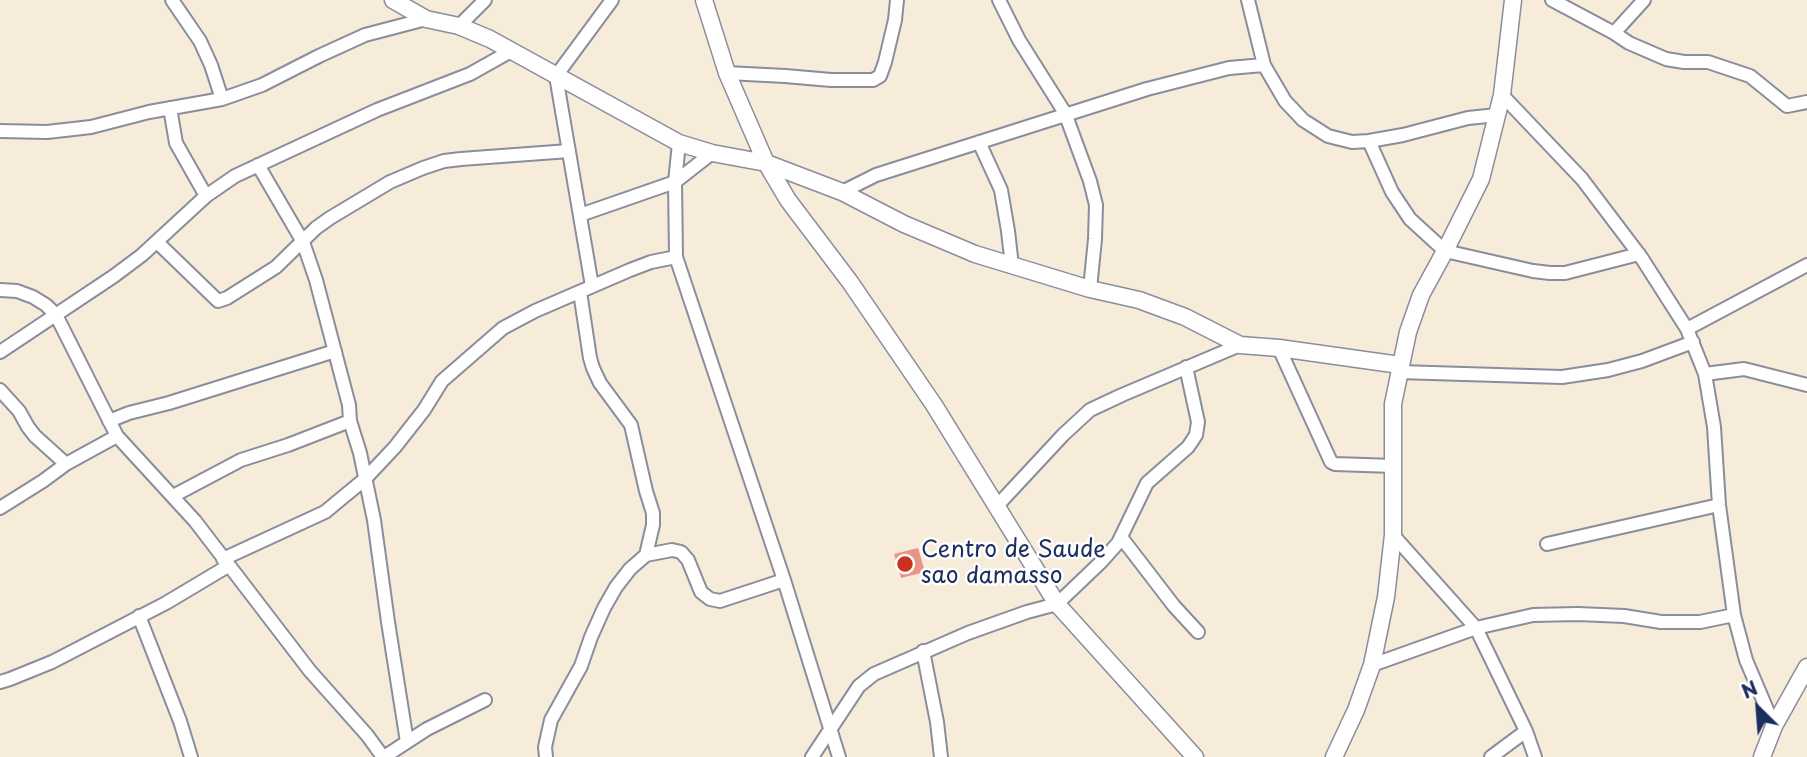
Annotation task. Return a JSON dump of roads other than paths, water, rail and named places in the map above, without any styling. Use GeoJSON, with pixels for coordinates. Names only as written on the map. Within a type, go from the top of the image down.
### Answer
{"type":"FeatureCollection","features":[{"type":"Feature","properties":{"kind":"street"},"geometry":{"type":"LineString","coordinates":[[172,0],[200,41],[222,99]]}},
{"type":"Feature","properties":{"kind":"street"},"geometry":{"type":"LineString","coordinates":[[393,0],[426,19],[459,26],[490,38],[679,143],[712,153],[766,163],[842,192],[904,224],[975,254],[1090,289],[1139,300],[1185,317],[1240,345],[1279,348],[1399,368],[1562,377],[1608,370],[1642,361],[1693,342]]}},
{"type":"Feature","properties":{"kind":"street"},"geometry":{"type":"LineString","coordinates":[[459,26],[485,0]]}},
{"type":"Feature","properties":{"kind":"street"},"geometry":{"type":"LineString","coordinates":[[612,0],[556,76],[580,215],[590,358],[600,383],[631,425],[653,513],[646,555]]}},
{"type":"Feature","properties":{"kind":"street"},"geometry":{"type":"LineString","coordinates":[[704,0],[727,73],[766,163],[788,200],[850,282],[934,405],[1057,604],[1195,757]]}},
{"type":"Feature","properties":{"kind":"street"},"geometry":{"type":"LineString","coordinates":[[727,73],[873,80],[880,76],[885,62],[897,0]]}},
{"type":"Feature","properties":{"kind":"street"},"geometry":{"type":"LineString","coordinates":[[999,0],[1019,40],[1065,113],[1090,181],[1096,205],[1090,289]]}},
{"type":"Feature","properties":{"kind":"street"},"geometry":{"type":"LineString","coordinates":[[1248,0],[1264,65],[1286,101],[1303,120],[1328,136],[1352,142],[1369,141],[1468,118],[1497,116]]}},
{"type":"Feature","properties":{"kind":"street"},"geometry":{"type":"LineString","coordinates":[[1334,757],[1356,710],[1372,665],[1385,597],[1393,534],[1393,404],[1399,368],[1420,295],[1481,179],[1502,95],[1513,0]]}},
{"type":"Feature","properties":{"kind":"street"},"geometry":{"type":"LineString","coordinates":[[1552,0],[1629,43],[1666,59],[1708,62],[1751,76],[1787,106],[1807,102]]}},
{"type":"Feature","properties":{"kind":"street"},"geometry":{"type":"LineString","coordinates":[[1614,33],[1644,0]]}},
{"type":"Feature","properties":{"kind":"street"},"geometry":{"type":"LineString","coordinates":[[0,131],[47,132],[91,127],[222,99],[262,85],[365,35],[426,19]]}},
{"type":"Feature","properties":{"kind":"street"},"geometry":{"type":"LineString","coordinates":[[0,352],[114,276],[157,242],[206,196],[235,176],[377,110],[470,75],[510,51]]}},
{"type":"Feature","properties":{"kind":"street"},"geometry":{"type":"LineString","coordinates":[[842,192],[876,175],[1065,113],[1229,68],[1264,65]]}},
{"type":"Feature","properties":{"kind":"street"},"geometry":{"type":"LineString","coordinates":[[1502,95],[1582,179],[1639,254],[1693,342],[1705,374],[1714,427],[1719,505],[1734,615],[1746,660],[1774,726]]}},
{"type":"Feature","properties":{"kind":"street"},"geometry":{"type":"LineString","coordinates":[[170,108],[176,143],[206,196]]}},
{"type":"Feature","properties":{"kind":"street"},"geometry":{"type":"LineString","coordinates":[[1369,141],[1392,192],[1410,219],[1445,251],[1550,273],[1565,273],[1639,254]]}},
{"type":"Feature","properties":{"kind":"street"},"geometry":{"type":"LineString","coordinates":[[979,142],[1001,190],[1009,230],[1012,265]]}},
{"type":"Feature","properties":{"kind":"street"},"geometry":{"type":"LineString","coordinates":[[679,143],[674,182],[676,257],[785,580],[839,757]]}},
{"type":"Feature","properties":{"kind":"street"},"geometry":{"type":"LineString","coordinates":[[157,242],[218,301],[276,267],[316,228],[390,182],[423,168],[453,160],[569,151]]}},
{"type":"Feature","properties":{"kind":"street"},"geometry":{"type":"LineString","coordinates":[[580,215],[674,182],[712,153]]}},
{"type":"Feature","properties":{"kind":"street"},"geometry":{"type":"LineString","coordinates":[[258,165],[303,242],[316,279],[349,405],[350,421],[360,453],[374,520],[407,742]]}},
{"type":"Feature","properties":{"kind":"street"},"geometry":{"type":"LineString","coordinates":[[0,682],[52,662],[166,603],[226,563],[325,512],[365,479],[395,447],[424,410],[442,381],[503,328],[535,311],[651,262],[676,257]]}},
{"type":"Feature","properties":{"kind":"street"},"geometry":{"type":"LineString","coordinates":[[1687,329],[1807,265]]}},
{"type":"Feature","properties":{"kind":"street"},"geometry":{"type":"LineString","coordinates":[[0,290],[17,291],[33,297],[56,315],[117,436],[195,521],[310,671],[384,757],[427,729],[485,700]]}},
{"type":"Feature","properties":{"kind":"street"},"geometry":{"type":"LineString","coordinates":[[996,507],[1090,410],[1240,345]]}},
{"type":"Feature","properties":{"kind":"street"},"geometry":{"type":"LineString","coordinates":[[1279,348],[1331,462],[1393,466]]}},
{"type":"Feature","properties":{"kind":"street"},"geometry":{"type":"LineString","coordinates":[[109,421],[335,352]]}},
{"type":"Feature","properties":{"kind":"street"},"geometry":{"type":"LineString","coordinates":[[812,757],[859,686],[873,674],[923,651],[1027,612],[1057,604],[1101,562],[1118,543],[1147,483],[1188,447],[1196,435],[1198,422],[1186,368]]}},
{"type":"Feature","properties":{"kind":"street"},"geometry":{"type":"LineString","coordinates":[[1705,374],[1744,369],[1807,386]]}},
{"type":"Feature","properties":{"kind":"street"},"geometry":{"type":"LineString","coordinates":[[0,390],[19,411],[35,436],[66,464]]}},
{"type":"Feature","properties":{"kind":"street"},"geometry":{"type":"LineString","coordinates":[[173,496],[242,460],[350,421]]}},
{"type":"Feature","properties":{"kind":"street"},"geometry":{"type":"LineString","coordinates":[[0,508],[66,464],[117,436]]}},
{"type":"Feature","properties":{"kind":"street"},"geometry":{"type":"LineString","coordinates":[[1547,544],[1719,505]]}},
{"type":"Feature","properties":{"kind":"street"},"geometry":{"type":"LineString","coordinates":[[1393,534],[1476,628],[1526,732],[1535,757]]}},
{"type":"Feature","properties":{"kind":"street"},"geometry":{"type":"LineString","coordinates":[[1121,537],[1158,587],[1198,632]]}},
{"type":"Feature","properties":{"kind":"street"},"geometry":{"type":"LineString","coordinates":[[546,757],[545,747],[551,720],[581,666],[604,608],[630,569],[646,555],[672,550],[681,552],[688,560],[701,592],[710,599],[720,601],[785,580]]}},
{"type":"Feature","properties":{"kind":"street"},"geometry":{"type":"LineString","coordinates":[[1372,665],[1476,628],[1532,615],[1624,615],[1661,622],[1700,622],[1734,615]]}},
{"type":"Feature","properties":{"kind":"street"},"geometry":{"type":"LineString","coordinates":[[139,616],[180,720],[191,757]]}},
{"type":"Feature","properties":{"kind":"street"},"geometry":{"type":"LineString","coordinates":[[923,651],[941,757]]}},
{"type":"Feature","properties":{"kind":"street"},"geometry":{"type":"LineString","coordinates":[[1762,757],[1774,726],[1807,667]]}},
{"type":"Feature","properties":{"kind":"street"},"geometry":{"type":"LineString","coordinates":[[1491,757],[1526,732]]}},
{"type":"Feature","properties":{"kind":"place","name":"Centro de Saude sao damasso"},"geometry":{"type":"Point","coordinates":[905,564]}}]}
